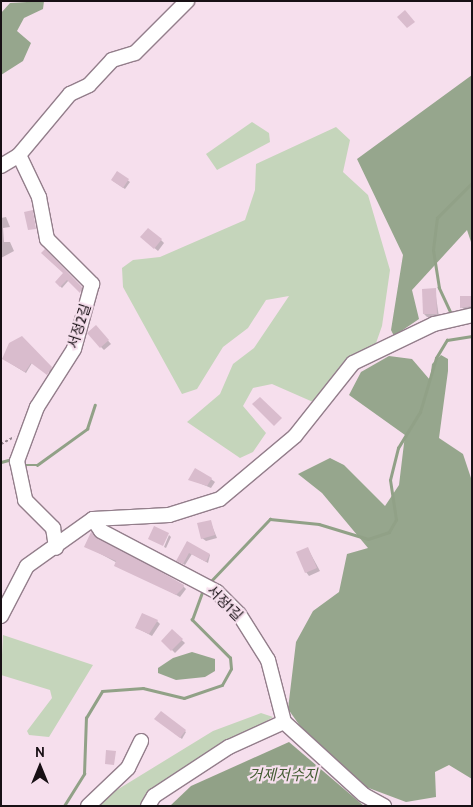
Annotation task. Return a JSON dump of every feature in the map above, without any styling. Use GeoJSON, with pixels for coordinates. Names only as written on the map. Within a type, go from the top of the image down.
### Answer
{"type":"FeatureCollection","features":[{"type":"Feature","properties":{"kind":"street"},"geometry":{"type":"LineString","coordinates":[[1,166],[20,155],[70,94],[89,85],[112,60],[135,53],[187,1]]}},
{"type":"Feature","properties":{"kind":"street","name":"서정2길"},"geometry":{"type":"LineString","coordinates":[[20,155],[39,197],[47,239],[92,284],[74,348],[37,407],[18,461],[25,500],[53,528],[56,548]]}},
{"type":"Feature","properties":{"kind":"street"},"geometry":{"type":"LineString","coordinates":[[1,616],[19,575],[93,519],[169,515],[220,499],[295,436],[353,363],[434,324],[472,315]]}},
{"type":"Feature","properties":{"kind":"street","name":"서정1길"},"geometry":{"type":"LineString","coordinates":[[93,519],[100,531],[203,581],[239,614],[268,660],[284,722]]}},
{"type":"Feature","properties":{"kind":"street"},"geometry":{"type":"LineString","coordinates":[[148,806],[154,796],[229,747],[284,722],[364,795],[384,806]]}},
{"type":"Feature","properties":{"kind":"street"},"geometry":{"type":"LineString","coordinates":[[88,806],[128,768],[141,742]]}},
{"type":"Feature","properties":{"kind":"shaded area"},"geometry":{"type":"Polygon","coordinates":[[[44,1],[43,9],[24,18],[17,31],[31,43],[23,61],[1,75],[1,13],[10,3],[44,1]]]}},
{"type":"Feature","properties":{"kind":"shaded area"},"geometry":{"type":"Polygon","coordinates":[[[472,75],[472,245],[467,230],[412,290],[419,319],[394,336],[391,330],[403,255],[357,159],[472,75]]]}},
{"type":"Feature","properties":{"kind":"shaded area"},"geometry":{"type":"Polygon","coordinates":[[[252,122],[269,133],[270,142],[217,170],[206,154],[252,122]]]}},
{"type":"Feature","properties":{"kind":"shaded area"},"geometry":{"type":"Polygon","coordinates":[[[336,127],[350,140],[343,172],[368,195],[390,270],[382,326],[375,346],[349,359],[313,402],[272,384],[253,388],[243,406],[266,433],[253,452],[240,458],[187,422],[220,394],[233,364],[254,348],[289,296],[266,300],[248,328],[223,347],[197,389],[182,394],[123,287],[122,268],[133,260],[160,257],[245,220],[255,190],[256,164],[336,127]]]}},
{"type":"Feature","properties":{"kind":"shaded area"},"geometry":{"type":"Polygon","coordinates":[[[441,355],[448,359],[448,371],[439,438],[463,454],[472,481],[472,779],[449,765],[435,772],[436,797],[406,802],[366,787],[305,733],[288,709],[296,642],[313,611],[339,592],[347,554],[368,548],[322,493],[298,474],[330,458],[344,465],[385,506],[399,485],[405,435],[349,395],[361,372],[389,356],[412,359],[430,380],[432,364],[441,355]]]}},
{"type":"Feature","properties":{"kind":"shaded area"},"geometry":{"type":"Polygon","coordinates":[[[3,635],[93,665],[49,737],[29,735],[27,731],[52,698],[50,690],[1,675],[3,635]]]}},
{"type":"Feature","properties":{"kind":"shaded area"},"geometry":{"type":"Polygon","coordinates":[[[192,652],[215,659],[215,671],[205,677],[176,680],[158,673],[158,668],[173,658],[192,652]]]}},
{"type":"Feature","properties":{"kind":"shaded area"},"geometry":{"type":"Polygon","coordinates":[[[261,713],[273,717],[149,794],[141,806],[99,806],[107,796],[213,731],[261,713]]]}},
{"type":"Feature","properties":{"kind":"water","name":"거제저수지"},"geometry":{"type":"Polygon","coordinates":[[[289,742],[364,806],[170,806],[191,786],[289,742]]]}},
{"type":"Feature","properties":{"kind":"building"},"geometry":{"type":"Polygon","coordinates":[[[405,10],[415,22],[407,28],[397,17],[405,10]]]}},
{"type":"Feature","properties":{"kind":"building"},"geometry":{"type":"Polygon","coordinates":[[[117,171],[129,179],[123,188],[111,180],[117,171]]]}},
{"type":"Feature","properties":{"kind":"building"},"geometry":{"type":"Polygon","coordinates":[[[33,210],[36,229],[28,230],[24,212],[33,210]]]}},
{"type":"Feature","properties":{"kind":"building"},"geometry":{"type":"Polygon","coordinates":[[[148,228],[162,239],[154,249],[140,237],[148,228]]]}},
{"type":"Feature","properties":{"kind":"building"},"geometry":{"type":"Polygon","coordinates":[[[45,249],[82,287],[80,293],[67,280],[60,287],[55,282],[63,273],[41,253],[45,249]]]}},
{"type":"Feature","properties":{"kind":"building"},"geometry":{"type":"Polygon","coordinates":[[[436,288],[437,314],[423,314],[422,289],[436,288]]]}},
{"type":"Feature","properties":{"kind":"building"},"geometry":{"type":"Polygon","coordinates":[[[460,296],[472,296],[472,306],[460,308],[460,296]]]}},
{"type":"Feature","properties":{"kind":"building"},"geometry":{"type":"Polygon","coordinates":[[[96,325],[109,340],[100,348],[87,333],[96,325]]]}},
{"type":"Feature","properties":{"kind":"building"},"geometry":{"type":"Polygon","coordinates":[[[22,336],[52,367],[47,375],[31,363],[25,372],[2,359],[9,343],[22,336]]]}},
{"type":"Feature","properties":{"kind":"building"},"geometry":{"type":"Polygon","coordinates":[[[260,397],[282,418],[274,426],[252,404],[260,397]]]}},
{"type":"Feature","properties":{"kind":"building"},"geometry":{"type":"Polygon","coordinates":[[[195,468],[212,478],[207,486],[188,480],[195,468]]]}},
{"type":"Feature","properties":{"kind":"building"},"geometry":{"type":"Polygon","coordinates":[[[211,520],[215,535],[201,539],[197,523],[211,520]]]}},
{"type":"Feature","properties":{"kind":"building"},"geometry":{"type":"Polygon","coordinates":[[[154,526],[169,533],[163,546],[148,539],[154,526]]]}},
{"type":"Feature","properties":{"kind":"building"},"geometry":{"type":"Polygon","coordinates":[[[91,532],[184,585],[183,588],[176,595],[114,566],[116,561],[84,547],[91,532]]]}},
{"type":"Feature","properties":{"kind":"building"},"geometry":{"type":"Polygon","coordinates":[[[187,541],[210,554],[206,562],[189,553],[183,564],[176,561],[187,541]]]}},
{"type":"Feature","properties":{"kind":"building"},"geometry":{"type":"Polygon","coordinates":[[[308,547],[317,568],[305,573],[296,552],[308,547]]]}},
{"type":"Feature","properties":{"kind":"building"},"geometry":{"type":"Polygon","coordinates":[[[142,613],[158,620],[149,634],[135,628],[142,613]]]}},
{"type":"Feature","properties":{"kind":"building"},"geometry":{"type":"Polygon","coordinates":[[[172,629],[183,639],[171,651],[161,641],[172,629]]]}},
{"type":"Feature","properties":{"kind":"building"},"geometry":{"type":"Polygon","coordinates":[[[161,711],[186,730],[180,738],[154,719],[161,711]]]}},
{"type":"Feature","properties":{"kind":"building"},"geometry":{"type":"Polygon","coordinates":[[[106,750],[116,751],[114,765],[105,764],[106,750]]]}},
{"type":"Feature","properties":{"kind":"waterway"},"geometry":{"type":"LineString","coordinates":[[451,314],[439,288],[433,250],[437,218],[472,183]]}},
{"type":"Feature","properties":{"kind":"waterway"},"geometry":{"type":"LineString","coordinates":[[210,582],[270,519],[319,524],[368,539],[389,532],[396,520],[390,480],[398,448],[420,412],[436,358],[447,340],[472,336]]}},
{"type":"Feature","properties":{"kind":"waterway"},"geometry":{"type":"LineString","coordinates":[[23,465],[37,465],[87,429],[95,405]]}},
{"type":"Feature","properties":{"kind":"waterway"},"geometry":{"type":"LineString","coordinates":[[1,462],[12,459]]}},
{"type":"Feature","properties":{"kind":"waterway"},"geometry":{"type":"LineString","coordinates":[[64,806],[84,774],[86,718],[102,691],[143,688],[184,698],[222,685],[231,669],[230,658],[192,620],[203,590]]}}]}
